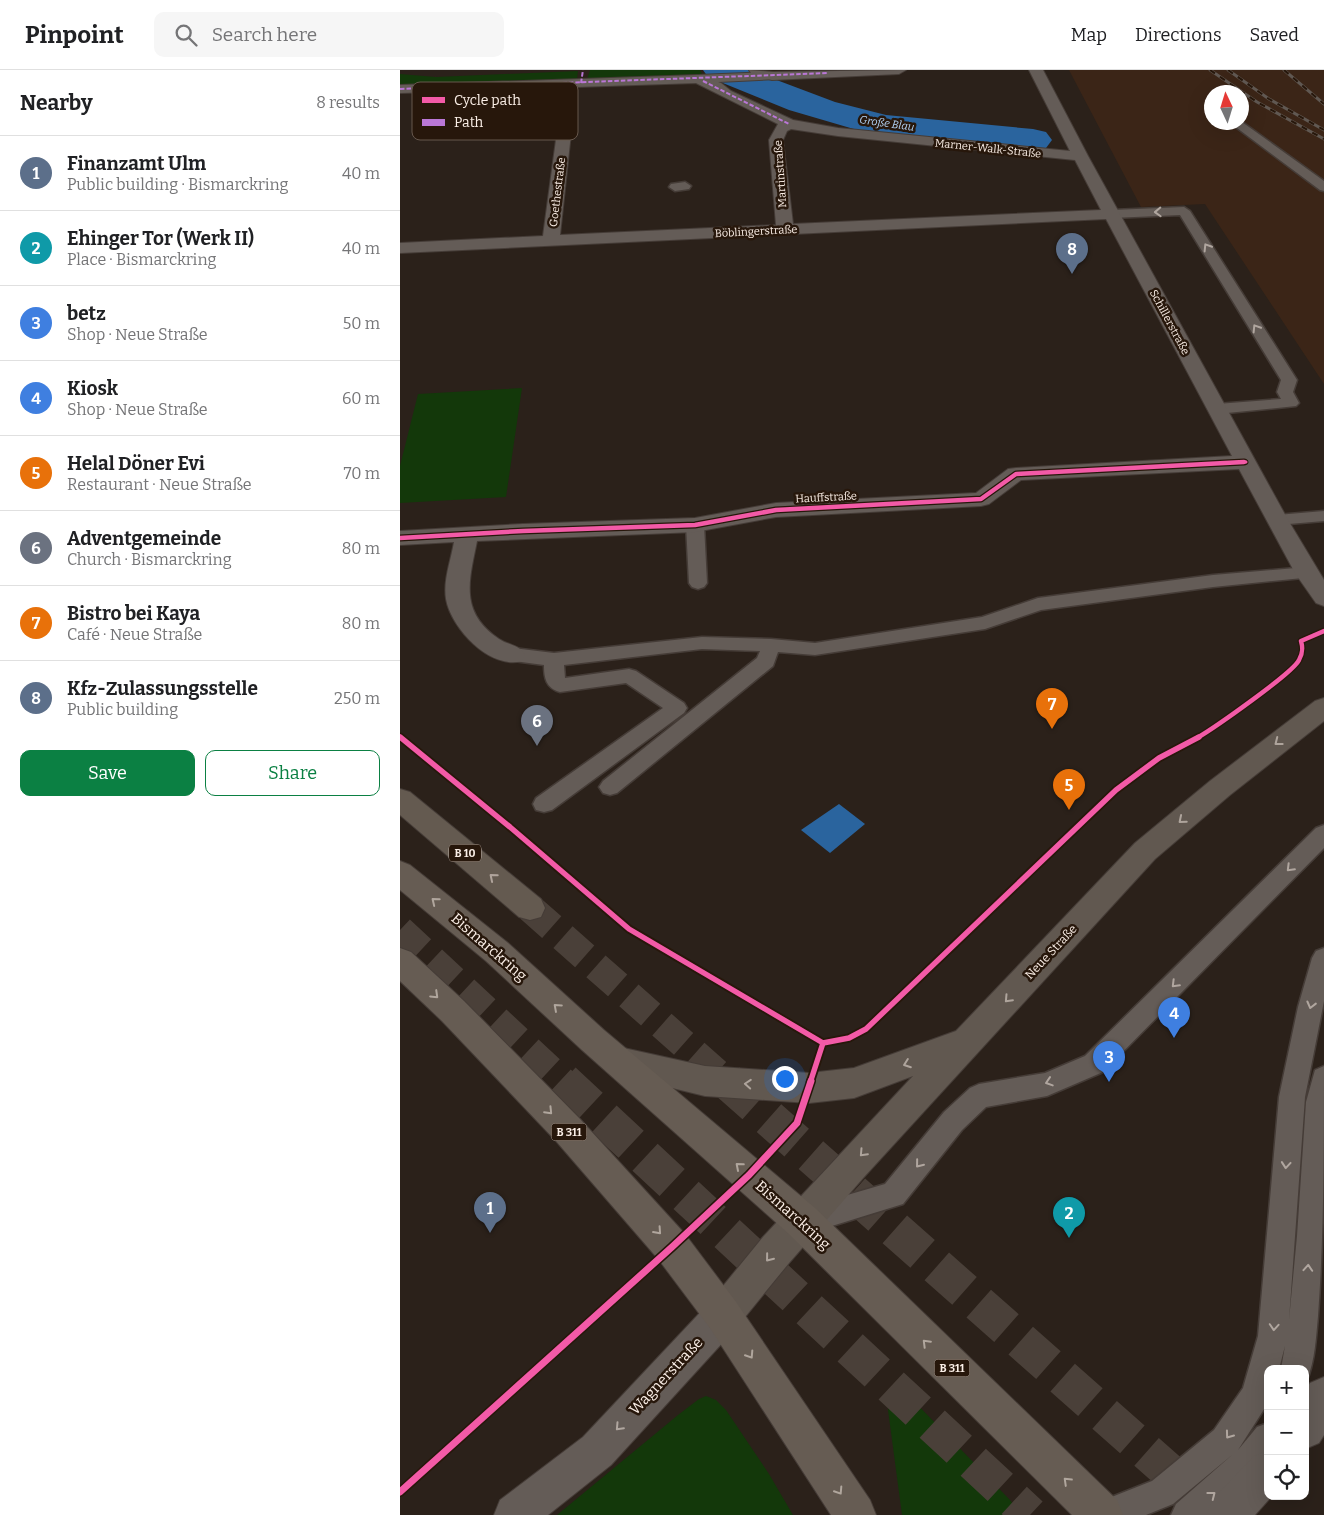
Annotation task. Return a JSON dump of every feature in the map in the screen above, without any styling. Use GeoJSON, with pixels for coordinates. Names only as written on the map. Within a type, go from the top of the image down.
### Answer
{"type":"FeatureCollection","features":[{"type":"Feature","properties":{"kind":"highway","name":"B 10"},"geometry":{"type":"LineString","coordinates":[[400,799],[530,908]]}},
{"type":"Feature","properties":{"kind":"main road","name":"Neue Straße"},"geometry":{"type":"LineString","coordinates":[[802,1222],[852,1165],[1145,851],[1220,788],[1324,707]]}},
{"type":"Feature","properties":{"kind":"main road","name":"Bismarckring"},"geometry":{"type":"LineString","coordinates":[[400,873],[498,952],[802,1222],[1104,1515]]}},
{"type":"Feature","properties":{"kind":"main road","name":"B 311"},"geometry":{"type":"LineString","coordinates":[[400,961],[453,1011],[568,1130],[672,1247],[723,1315],[855,1515]]}},
{"type":"Feature","properties":{"kind":"main road"},"geometry":{"type":"LineString","coordinates":[[620,1062],[705,1081],[809,1088],[854,1083],[969,1041]]}},
{"type":"Feature","properties":{"kind":"main road","name":"Wagnerstraße"},"geometry":{"type":"LineString","coordinates":[[723,1315],[802,1222]]}},
{"type":"Feature","properties":{"kind":"street"},"geometry":{"type":"LineString","coordinates":[[578,84],[704,79],[763,74],[899,70]]}},
{"type":"Feature","properties":{"kind":"street","name":"Schillerstraße"},"geometry":{"type":"LineString","coordinates":[[1036,70],[1080,156],[1277,520],[1315,579],[1324,598]]}},
{"type":"Feature","properties":{"kind":"street","name":"Marner-Walk-Straße"},"geometry":{"type":"LineString","coordinates":[[704,79],[726,94],[789,124],[838,132],[1080,156]]}},
{"type":"Feature","properties":{"kind":"street","name":"Martinstraße"},"geometry":{"type":"LineString","coordinates":[[785,230],[778,182],[776,140],[781,128],[789,124]]}},
{"type":"Feature","properties":{"kind":"street","name":"Goethestraße"},"geometry":{"type":"LineString","coordinates":[[551,241],[563,140]]}},
{"type":"Feature","properties":{"kind":"street","name":"Böblingerstraße"},"geometry":{"type":"LineString","coordinates":[[400,248],[1112,214]]}},
{"type":"Feature","properties":{"kind":"street","name":"Hauffstraße"},"geometry":{"type":"LineString","coordinates":[[400,538],[695,525],[776,510],[981,498],[1016,474],[1246,462]]}},
{"type":"Feature","properties":{"kind":"street"},"geometry":{"type":"LineString","coordinates":[[467,534],[457,592],[459,604],[464,616],[478,634],[492,646],[513,654]]}},
{"type":"Feature","properties":{"kind":"street","name":"Wagnerstraße"},"geometry":{"type":"LineString","coordinates":[[515,1515],[597,1451],[723,1315]]}},
{"type":"Feature","properties":{"kind":"street"},"geometry":{"type":"LineString","coordinates":[[1309,1422],[1324,1397]]}},
{"type":"Feature","properties":{"kind":"street"},"geometry":{"type":"LineString","coordinates":[[1227,1515],[1252,1472]]}},
{"type":"Feature","properties":{"kind":"lane"},"geometry":{"type":"LineString","coordinates":[[1245,130],[1324,187]]}},
{"type":"Feature","properties":{"kind":"lane"},"geometry":{"type":"LineString","coordinates":[[1112,214],[1184,211],[1289,380],[1286,392],[1292,403],[1217,409]]}},
{"type":"Feature","properties":{"kind":"lane"},"geometry":{"type":"LineString","coordinates":[[1277,520],[1324,516]]}},
{"type":"Feature","properties":{"kind":"lane"},"geometry":{"type":"LineString","coordinates":[[695,525],[698,583]]}},
{"type":"Feature","properties":{"kind":"lane"},"geometry":{"type":"LineString","coordinates":[[513,654],[554,660],[702,643],[771,645],[815,649],[985,623],[1038,604],[1213,580],[1315,579]]}},
{"type":"Feature","properties":{"kind":"lane"},"geometry":{"type":"LineString","coordinates":[[610,787],[766,660],[771,645]]}},
{"type":"Feature","properties":{"kind":"lane"},"geometry":{"type":"LineString","coordinates":[[544,804],[677,708],[630,676],[560,690],[554,678],[554,660]]}},
{"type":"Feature","properties":{"kind":"lane"},"geometry":{"type":"LineString","coordinates":[[802,1222],[893,1195],[954,1121],[979,1096],[1047,1084],[1094,1064],[1324,834]]}},
{"type":"Feature","properties":{"kind":"lane"},"geometry":{"type":"LineString","coordinates":[[1104,1515],[1162,1493],[1225,1441],[1256,1395],[1273,1336],[1292,1097],[1310,1006],[1324,958]]}},
{"type":"Feature","properties":{"kind":"lane"},"geometry":{"type":"LineString","coordinates":[[1297,1365],[1308,1279],[1319,1102],[1324,1078]]}},
{"type":"Feature","properties":{"kind":"lane"},"geometry":{"type":"LineString","coordinates":[[1252,1472],[1256,1454],[1264,1443]]}},
{"type":"Feature","properties":{"kind":"lane"},"geometry":{"type":"LineString","coordinates":[[1187,1515],[1264,1466]]}},
{"type":"Feature","properties":{"kind":"shaded area"},"geometry":{"type":"Polygon","coordinates":[[[1069,70],[1324,70],[1324,384],[1205,204],[1141,207],[1069,70]]]}},
{"type":"Feature","properties":{"kind":"green space"},"geometry":{"type":"Polygon","coordinates":[[[590,70],[700,70],[702,74],[587,79],[590,70]]]}},
{"type":"Feature","properties":{"kind":"green space"},"geometry":{"type":"Polygon","coordinates":[[[578,71],[577,79],[412,82],[412,85],[400,85],[400,74],[436,77],[578,71]]]}},
{"type":"Feature","properties":{"kind":"green space"},"geometry":{"type":"Polygon","coordinates":[[[522,388],[506,497],[400,503],[400,466],[418,394],[522,388]]]}},
{"type":"Feature","properties":{"kind":"green space"},"geometry":{"type":"Polygon","coordinates":[[[899,1393],[908,1395],[1010,1500],[1017,1509],[1016,1515],[902,1515],[888,1410],[891,1397],[899,1393]]]}},
{"type":"Feature","properties":{"kind":"green space"},"geometry":{"type":"Polygon","coordinates":[[[706,1396],[716,1400],[726,1410],[769,1474],[793,1515],[557,1515],[678,1415],[706,1396]]]}},
{"type":"Feature","properties":{"kind":"water"},"geometry":{"type":"Polygon","coordinates":[[[839,804],[865,824],[830,853],[801,830],[839,804]]]}},
{"type":"Feature","properties":{"kind":"waterway","name":"Große Blau"},"geometry":{"type":"LineString","coordinates":[[720,70],[843,116],[886,126],[1033,140]]}},
{"type":"Feature","properties":{"kind":"tunnel"},"geometry":{"type":"LineString","coordinates":[[530,908],[728,1083]]}},
{"type":"Feature","properties":{"kind":"tunnel"},"geometry":{"type":"LineString","coordinates":[[400,930],[564,1083]]}},
{"type":"Feature","properties":{"kind":"tunnel"},"geometry":{"type":"LineString","coordinates":[[563,1081],[1030,1515]]}},
{"type":"Feature","properties":{"kind":"tunnel"},"geometry":{"type":"LineString","coordinates":[[727,1081],[1218,1515]]}},
{"type":"Feature","properties":{"kind":"railway"},"geometry":{"type":"LineString","coordinates":[[1210,70],[1257,102],[1324,139]]}},
{"type":"Feature","properties":{"kind":"railway"},"geometry":{"type":"LineString","coordinates":[[1228,70],[1269,99],[1324,130]]}},
{"type":"Feature","properties":{"kind":"railway"},"geometry":{"type":"LineString","coordinates":[[1284,70],[1324,104]]}},
{"type":"Feature","properties":{"kind":"marked path"},"geometry":{"type":"LineString","coordinates":[[581,83],[583,70]]}},
{"type":"Feature","properties":{"kind":"marked path"},"geometry":{"type":"LineString","coordinates":[[578,82],[828,73]]}},
{"type":"Feature","properties":{"kind":"marked path"},"geometry":{"type":"LineString","coordinates":[[703,81],[789,124]]}},
{"type":"Feature","properties":{"kind":"marked path"},"geometry":{"type":"LineString","coordinates":[[400,89],[412,89]]}},
{"type":"Feature","properties":{"kind":"cycle path"},"geometry":{"type":"LineString","coordinates":[[400,538],[523,531],[695,525],[776,510],[981,499],[1016,474],[1246,462]]}},
{"type":"Feature","properties":{"kind":"cycle path"},"geometry":{"type":"LineString","coordinates":[[400,737],[510,827],[629,929],[823,1043],[849,1038],[866,1029],[1116,790],[1159,758],[1212,729],[1287,672],[1299,661],[1303,648],[1301,641],[1324,631]]}},
{"type":"Feature","properties":{"kind":"cycle path"},"geometry":{"type":"LineString","coordinates":[[400,1492],[672,1247],[749,1175],[797,1123],[823,1043]]}},
{"type":"Feature","properties":{"kind":"place","name":"Kfz-Zulassungsstelle"},"geometry":{"type":"Point","coordinates":[1072,274]}},
{"type":"Feature","properties":{"kind":"place","name":"Bistro bei Kaya"},"geometry":{"type":"Point","coordinates":[1052,729]}},
{"type":"Feature","properties":{"kind":"place","name":"Adventgemeinde"},"geometry":{"type":"Point","coordinates":[537,746]}},
{"type":"Feature","properties":{"kind":"place","name":"Helal Döner Evi"},"geometry":{"type":"Point","coordinates":[1069,810]}},
{"type":"Feature","properties":{"kind":"place","name":"Kiosk"},"geometry":{"type":"Point","coordinates":[1174,1038]}},
{"type":"Feature","properties":{"kind":"place","name":"betz"},"geometry":{"type":"Point","coordinates":[1109,1082]}},
{"type":"Feature","properties":{"kind":"place","name":"Finanzamt Ulm"},"geometry":{"type":"Point","coordinates":[490,1233]}},
{"type":"Feature","properties":{"kind":"place","name":"Ehinger Tor (Werk II)"},"geometry":{"type":"Point","coordinates":[1069,1238]}}]}
